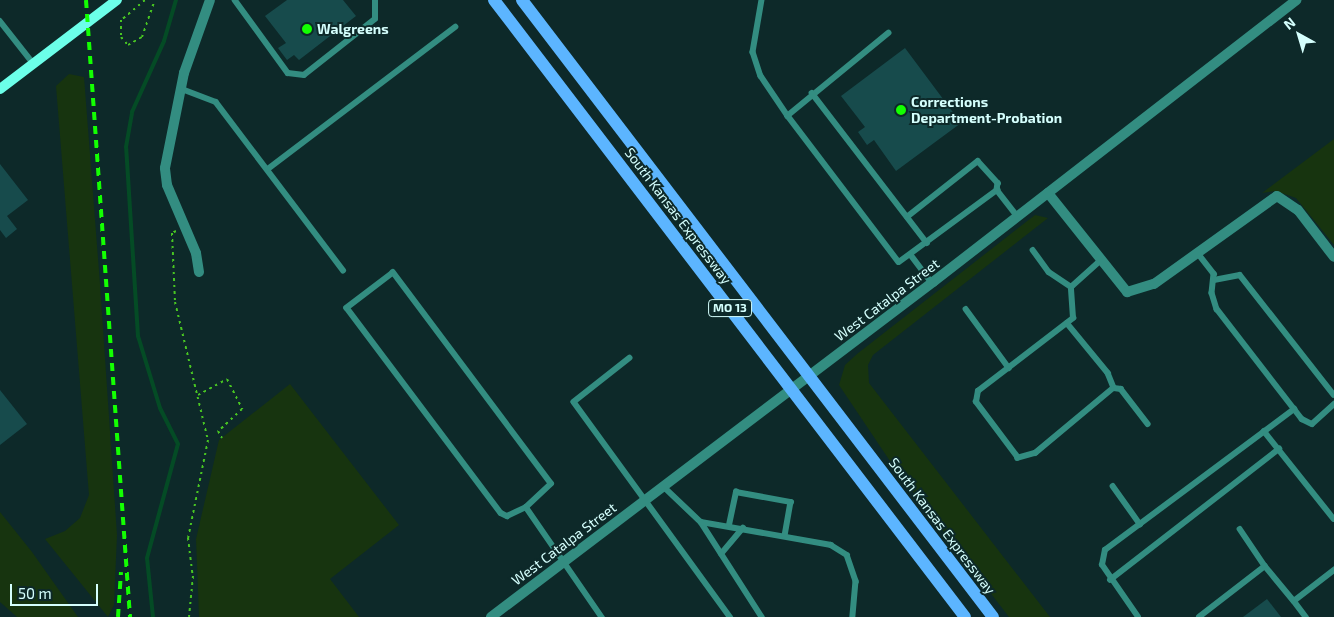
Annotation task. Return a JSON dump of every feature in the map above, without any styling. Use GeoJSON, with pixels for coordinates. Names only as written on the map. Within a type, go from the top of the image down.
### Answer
{"type":"FeatureCollection","features":[{"type":"Feature","properties":{"kind":"main road"},"geometry":{"type":"LineString","coordinates":[[0,89],[117,0]]}},
{"type":"Feature","properties":{"kind":"main road","name":"South Kansas Expressway"},"geometry":{"type":"LineString","coordinates":[[494,0],[965,617]]}},
{"type":"Feature","properties":{"kind":"main road","name":"South Kansas Expressway"},"geometry":{"type":"LineString","coordinates":[[522,0],[993,617]]}},
{"type":"Feature","properties":{"kind":"street"},"geometry":{"type":"LineString","coordinates":[[199,272],[185,228],[167,185],[165,168],[182,89],[210,0]]}},
{"type":"Feature","properties":{"kind":"street","name":"West Catalpa Street"},"geometry":{"type":"LineString","coordinates":[[491,617],[932,283],[1296,0]]}},
{"type":"Feature","properties":{"kind":"street"},"geometry":{"type":"LineString","coordinates":[[1048,193],[1100,262],[1127,292],[1141,292],[1277,196],[1298,210],[1334,257]]}},
{"type":"Feature","properties":{"kind":"lane"},"geometry":{"type":"LineString","coordinates":[[235,0],[288,73],[304,75],[375,20],[374,0]]}},
{"type":"Feature","properties":{"kind":"lane"},"geometry":{"type":"LineString","coordinates":[[762,0],[753,52],[761,76],[788,116],[896,261],[911,255],[927,244],[997,190],[998,183],[978,161],[907,217]]}},
{"type":"Feature","properties":{"kind":"lane"},"geometry":{"type":"LineString","coordinates":[[0,21],[33,63]]}},
{"type":"Feature","properties":{"kind":"lane"},"geometry":{"type":"LineString","coordinates":[[268,169],[455,27]]}},
{"type":"Feature","properties":{"kind":"lane"},"geometry":{"type":"LineString","coordinates":[[788,116],[812,93],[889,33]]}},
{"type":"Feature","properties":{"kind":"lane"},"geometry":{"type":"LineString","coordinates":[[182,89],[216,102],[343,270]]}},
{"type":"Feature","properties":{"kind":"lane"},"geometry":{"type":"LineString","coordinates":[[812,93],[927,244]]}},
{"type":"Feature","properties":{"kind":"lane"},"geometry":{"type":"LineString","coordinates":[[997,190],[1018,217]]}},
{"type":"Feature","properties":{"kind":"lane"},"geometry":{"type":"LineString","coordinates":[[1033,250],[1050,272],[1071,287],[1076,311],[1068,323],[978,391],[976,402],[1018,458],[1036,453],[1114,388],[1122,389],[1148,424]]}},
{"type":"Feature","properties":{"kind":"lane"},"geometry":{"type":"LineString","coordinates":[[1197,252],[1214,280],[1212,293],[1217,309],[1294,409],[1312,424],[1334,404]]}},
{"type":"Feature","properties":{"kind":"lane"},"geometry":{"type":"LineString","coordinates":[[911,255],[932,283]]}},
{"type":"Feature","properties":{"kind":"lane"},"geometry":{"type":"LineString","coordinates":[[1071,287],[1100,262]]}},
{"type":"Feature","properties":{"kind":"lane"},"geometry":{"type":"LineString","coordinates":[[393,273],[551,484],[526,507],[507,516],[501,513],[346,308],[393,273]]}},
{"type":"Feature","properties":{"kind":"lane"},"geometry":{"type":"LineString","coordinates":[[1214,280],[1240,275],[1334,395]]}},
{"type":"Feature","properties":{"kind":"lane"},"geometry":{"type":"LineString","coordinates":[[966,310],[1009,368]]}},
{"type":"Feature","properties":{"kind":"lane"},"geometry":{"type":"LineString","coordinates":[[1068,323],[1108,373],[1114,388]]}},
{"type":"Feature","properties":{"kind":"lane"},"geometry":{"type":"LineString","coordinates":[[630,358],[574,402],[730,617]]}},
{"type":"Feature","properties":{"kind":"lane"},"geometry":{"type":"LineString","coordinates":[[1138,617],[1110,580],[1102,565],[1105,550],[1294,409]]}},
{"type":"Feature","properties":{"kind":"lane"},"geometry":{"type":"LineString","coordinates":[[1264,431],[1333,516]]}},
{"type":"Feature","properties":{"kind":"lane"},"geometry":{"type":"LineString","coordinates":[[1110,580],[1279,450]]}},
{"type":"Feature","properties":{"kind":"lane"},"geometry":{"type":"LineString","coordinates":[[663,486],[701,522],[762,617]]}},
{"type":"Feature","properties":{"kind":"lane"},"geometry":{"type":"LineString","coordinates":[[1113,486],[1140,524]]}},
{"type":"Feature","properties":{"kind":"lane"},"geometry":{"type":"LineString","coordinates":[[729,525],[736,492],[792,502],[785,535]]}},
{"type":"Feature","properties":{"kind":"lane"},"geometry":{"type":"LineString","coordinates":[[526,507],[566,560],[602,617]]}},
{"type":"Feature","properties":{"kind":"lane"},"geometry":{"type":"LineString","coordinates":[[701,522],[729,525],[831,545],[846,555],[856,581],[853,617]]}},
{"type":"Feature","properties":{"kind":"lane"},"geometry":{"type":"LineString","coordinates":[[721,554],[744,528]]}},
{"type":"Feature","properties":{"kind":"lane"},"geometry":{"type":"LineString","coordinates":[[1240,529],[1265,566],[1306,617]]}},
{"type":"Feature","properties":{"kind":"lane"},"geometry":{"type":"LineString","coordinates":[[1199,617],[1265,566]]}},
{"type":"Feature","properties":{"kind":"lane"},"geometry":{"type":"LineString","coordinates":[[1294,602],[1334,570]]}},
{"type":"Feature","properties":{"kind":"path"},"geometry":{"type":"LineString","coordinates":[[145,0],[121,20],[121,37],[128,45],[142,37],[155,0]]}},
{"type":"Feature","properties":{"kind":"path"},"geometry":{"type":"LineString","coordinates":[[185,228],[172,233],[175,302],[208,440],[188,538],[192,576],[189,617]]}},
{"type":"Feature","properties":{"kind":"path"},"geometry":{"type":"LineString","coordinates":[[198,395],[227,379],[242,409],[218,431],[222,438]]}},
{"type":"Feature","properties":{"kind":"green space"},"geometry":{"type":"Polygon","coordinates":[[[69,74],[84,77],[100,284],[117,535],[114,605],[108,617],[45,539],[65,531],[80,518],[89,495],[56,86],[69,74]]]}},
{"type":"Feature","properties":{"kind":"green space"},"geometry":{"type":"Polygon","coordinates":[[[1334,139],[1334,245],[1296,198],[1276,191],[1262,193],[1334,139]]]}},
{"type":"Feature","properties":{"kind":"green space"},"geometry":{"type":"Polygon","coordinates":[[[1035,215],[1048,218],[873,355],[868,365],[869,383],[1050,617],[1009,617],[898,473],[839,385],[845,365],[857,354],[1035,215]]]}},
{"type":"Feature","properties":{"kind":"green space"},"geometry":{"type":"Polygon","coordinates":[[[290,384],[399,525],[330,579],[359,617],[199,617],[196,539],[219,440],[290,384]]]}},
{"type":"Feature","properties":{"kind":"green space"},"geometry":{"type":"Polygon","coordinates":[[[0,512],[32,552],[78,617],[17,617],[0,602],[0,512]]]}},
{"type":"Feature","properties":{"kind":"building","name":"Walgreens"},"geometry":{"type":"Polygon","coordinates":[[[287,0],[343,0],[356,16],[299,60],[294,55],[287,60],[278,48],[286,43],[265,16],[287,0]]]}},
{"type":"Feature","properties":{"kind":"building","name":"Corrections Department-Probation"},"geometry":{"type":"Polygon","coordinates":[[[905,48],[961,123],[896,171],[874,140],[867,145],[858,132],[865,127],[841,96],[905,48]]]}},
{"type":"Feature","properties":{"kind":"building"},"geometry":{"type":"Polygon","coordinates":[[[0,164],[28,200],[7,216],[17,229],[6,238],[0,230],[0,164]]]}},
{"type":"Feature","properties":{"kind":"building"},"geometry":{"type":"Polygon","coordinates":[[[0,390],[27,424],[0,445],[0,390]]]}},
{"type":"Feature","properties":{"kind":"building"},"geometry":{"type":"Polygon","coordinates":[[[1267,599],[1281,617],[1243,617],[1267,599]]]}},
{"type":"Feature","properties":{"kind":"waterway"},"geometry":{"type":"LineString","coordinates":[[153,617],[147,558],[178,444],[160,408],[138,336],[126,147],[132,112],[164,41],[176,0]]}},
{"type":"Feature","properties":{"kind":"railway"},"geometry":{"type":"LineString","coordinates":[[86,0],[130,617]]}},
{"type":"Feature","properties":{"kind":"railway"},"geometry":{"type":"LineString","coordinates":[[118,617],[121,572]]}},
{"type":"Feature","properties":{"kind":"place","name":"Walgreens"},"geometry":{"type":"Point","coordinates":[307,29]}},
{"type":"Feature","properties":{"kind":"place","name":"Corrections Department-Probation"},"geometry":{"type":"Point","coordinates":[901,110]}}]}
